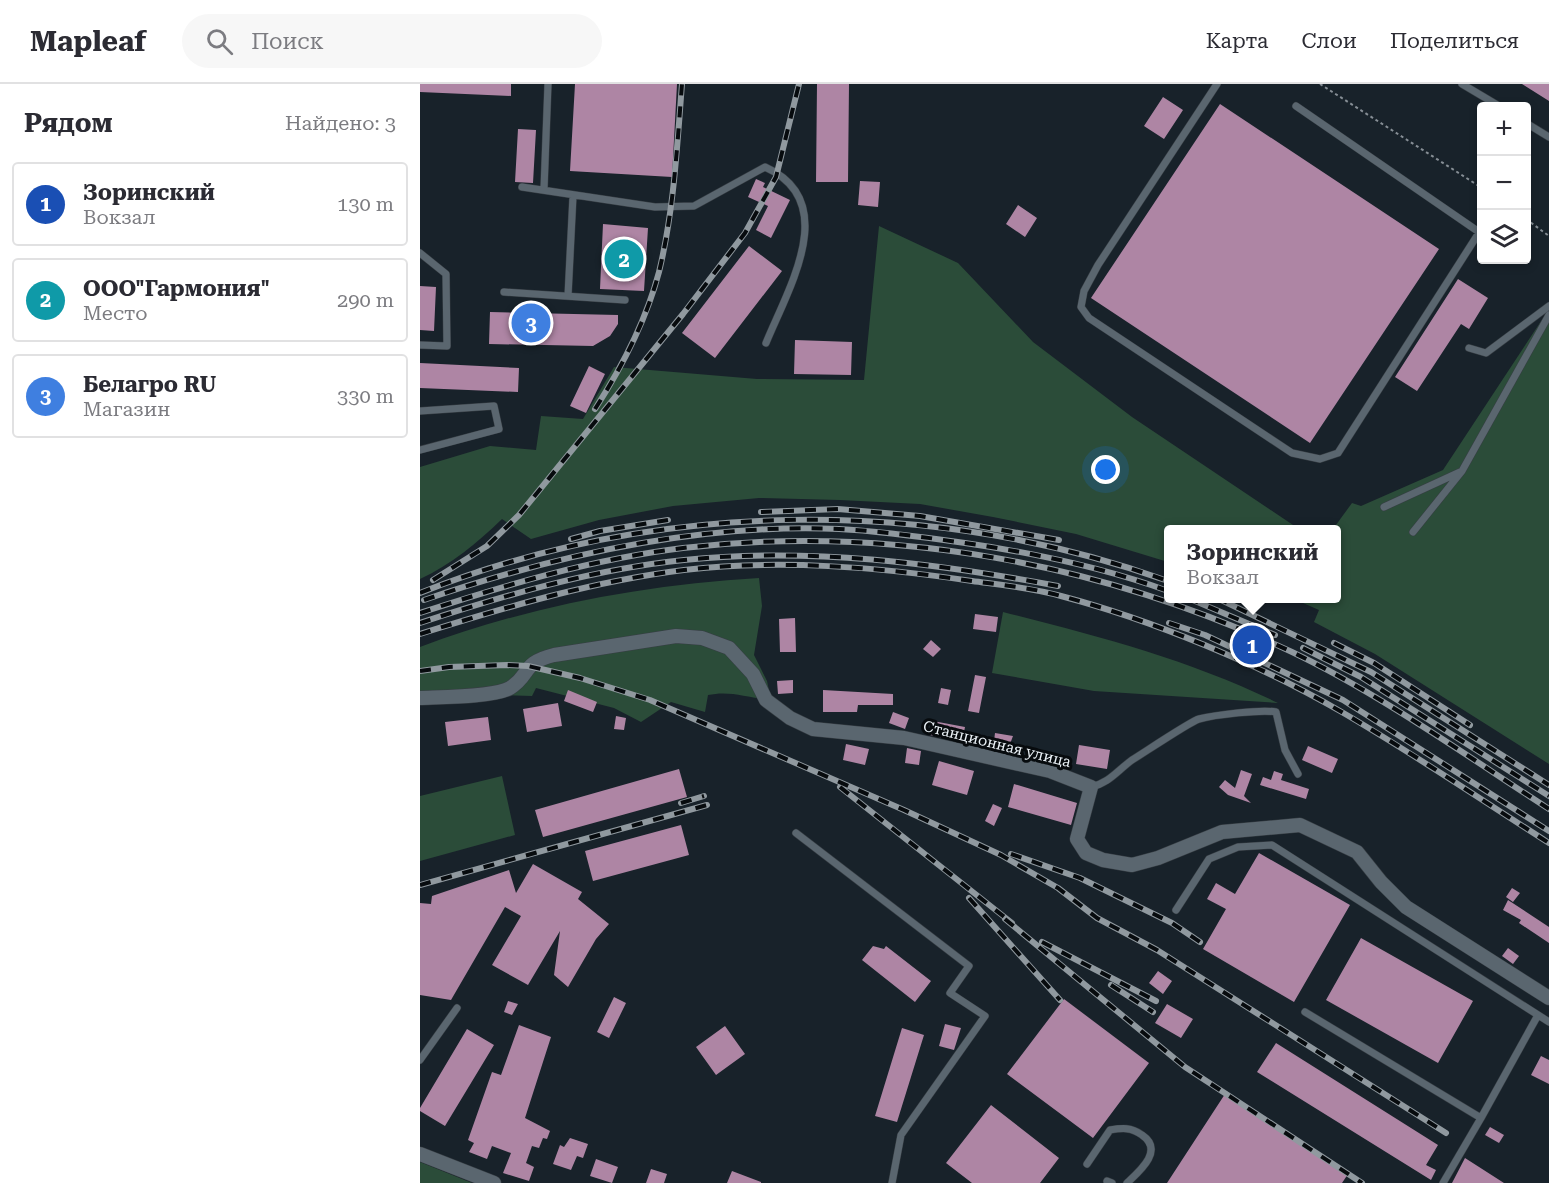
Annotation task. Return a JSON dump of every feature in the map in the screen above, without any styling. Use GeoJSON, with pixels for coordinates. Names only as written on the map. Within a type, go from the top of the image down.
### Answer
{"type":"FeatureCollection","features":[{"type":"Feature","properties":{"kind":"street","name":"Станционная улица"},"geometry":{"type":"LineString","coordinates":[[420,698],[509,689],[521,678],[528,666],[539,658],[676,636],[702,638],[729,648],[753,674],[766,700],[790,718],[813,729],[904,738],[1050,771],[1091,787]]}},
{"type":"Feature","properties":{"kind":"street"},"geometry":{"type":"LineString","coordinates":[[1091,787],[1077,839],[1086,853],[1102,860],[1132,865],[1158,858],[1222,832],[1300,825],[1357,852],[1381,882],[1406,907],[1549,998]]}},
{"type":"Feature","properties":{"kind":"street"},"geometry":{"type":"LineString","coordinates":[[420,1154],[494,1183]]}},
{"type":"Feature","properties":{"kind":"lane"},"geometry":{"type":"LineString","coordinates":[[544,189],[548,84]]}},
{"type":"Feature","properties":{"kind":"lane"},"geometry":{"type":"LineString","coordinates":[[1217,84],[1098,265],[1084,291],[1081,307],[1089,318],[1292,453],[1320,459],[1338,453],[1477,235]]}},
{"type":"Feature","properties":{"kind":"lane"},"geometry":{"type":"LineString","coordinates":[[1462,84],[1492,102]]}},
{"type":"Feature","properties":{"kind":"lane"},"geometry":{"type":"LineString","coordinates":[[1296,106],[1477,228]]}},
{"type":"Feature","properties":{"kind":"lane"},"geometry":{"type":"LineString","coordinates":[[1531,126],[1549,137]]}},
{"type":"Feature","properties":{"kind":"lane"},"geometry":{"type":"LineString","coordinates":[[522,187],[655,207],[694,206],[765,167],[779,174],[803,202],[805,249],[766,343]]}},
{"type":"Feature","properties":{"kind":"lane"},"geometry":{"type":"LineString","coordinates":[[568,296],[573,196]]}},
{"type":"Feature","properties":{"kind":"lane"},"geometry":{"type":"LineString","coordinates":[[420,253],[446,274],[447,346],[420,345]]}},
{"type":"Feature","properties":{"kind":"lane"},"geometry":{"type":"LineString","coordinates":[[504,292],[625,300]]}},
{"type":"Feature","properties":{"kind":"lane"},"geometry":{"type":"LineString","coordinates":[[1469,348],[1486,353],[1549,306]]}},
{"type":"Feature","properties":{"kind":"lane"},"geometry":{"type":"LineString","coordinates":[[1413,532],[1462,471],[1549,315]]}},
{"type":"Feature","properties":{"kind":"lane"},"geometry":{"type":"LineString","coordinates":[[420,411],[495,406],[499,429],[420,450]]}},
{"type":"Feature","properties":{"kind":"lane"},"geometry":{"type":"LineString","coordinates":[[1384,507],[1462,471]]}},
{"type":"Feature","properties":{"kind":"lane"},"geometry":{"type":"LineString","coordinates":[[1091,787],[1105,784],[1132,760],[1197,719],[1261,709],[1276,712],[1285,750],[1298,774]]}},
{"type":"Feature","properties":{"kind":"lane"},"geometry":{"type":"LineString","coordinates":[[796,833],[969,966],[951,993],[985,1016],[901,1135],[892,1183]]}},
{"type":"Feature","properties":{"kind":"lane"},"geometry":{"type":"LineString","coordinates":[[1176,910],[1209,859],[1238,847],[1272,845],[1549,1022]]}},
{"type":"Feature","properties":{"kind":"lane"},"geometry":{"type":"LineString","coordinates":[[420,1060],[457,1008]]}},
{"type":"Feature","properties":{"kind":"lane"},"geometry":{"type":"LineString","coordinates":[[1305,1012],[1481,1118]]}},
{"type":"Feature","properties":{"kind":"lane"},"geometry":{"type":"LineString","coordinates":[[1443,1183],[1538,1015]]}},
{"type":"Feature","properties":{"kind":"lane"},"geometry":{"type":"LineString","coordinates":[[1088,1164],[1110,1130],[1133,1129],[1150,1141],[1152,1147],[1150,1156],[1127,1183]]}},
{"type":"Feature","properties":{"kind":"path"},"geometry":{"type":"LineString","coordinates":[[1320,84],[1477,185]]}},
{"type":"Feature","properties":{"kind":"path"},"geometry":{"type":"LineString","coordinates":[[1531,222],[1549,236]]}},
{"type":"Feature","properties":{"kind":"green space"},"geometry":{"type":"Polygon","coordinates":[[[879,226],[958,263],[1033,342],[1132,417],[1293,525],[1164,525],[1164,561],[1076,534],[920,504],[759,498],[673,506],[599,520],[531,539],[502,519],[463,553],[420,579],[420,467],[490,446],[536,450],[541,416],[583,419],[614,367],[757,379],[864,380],[879,226]]]}},
{"type":"Feature","properties":{"kind":"green space"},"geometry":{"type":"Polygon","coordinates":[[[1549,309],[1549,764],[1375,654],[1314,622],[1319,610],[1303,603],[1341,603],[1341,525],[1336,525],[1352,503],[1361,506],[1443,470],[1549,309]]]}},
{"type":"Feature","properties":{"kind":"green space"},"geometry":{"type":"Polygon","coordinates":[[[759,578],[762,606],[754,655],[767,681],[771,700],[732,694],[708,695],[705,712],[671,702],[641,722],[614,708],[536,688],[532,696],[501,695],[420,703],[420,647],[503,620],[587,600],[672,586],[759,578]]]}},
{"type":"Feature","properties":{"kind":"green space"},"geometry":{"type":"Polygon","coordinates":[[[1003,612],[1143,650],[1211,674],[1278,703],[1094,691],[992,673],[1003,612]]]}},
{"type":"Feature","properties":{"kind":"green space"},"geometry":{"type":"Polygon","coordinates":[[[502,776],[515,835],[420,861],[420,796],[502,776]]]}},
{"type":"Feature","properties":{"kind":"green space"},"geometry":{"type":"Polygon","coordinates":[[[420,1162],[472,1183],[420,1183],[420,1162]]]}},
{"type":"Feature","properties":{"kind":"building"},"geometry":{"type":"Polygon","coordinates":[[[420,84],[511,84],[511,96],[420,92],[420,84]]]}},
{"type":"Feature","properties":{"kind":"building"},"geometry":{"type":"Polygon","coordinates":[[[575,84],[677,84],[672,177],[570,171],[575,84]]]}},
{"type":"Feature","properties":{"kind":"building"},"geometry":{"type":"Polygon","coordinates":[[[817,84],[849,84],[848,182],[816,182],[817,84]]]}},
{"type":"Feature","properties":{"kind":"building"},"geometry":{"type":"Polygon","coordinates":[[[1522,84],[1549,84],[1549,101],[1522,84]]]}},
{"type":"Feature","properties":{"kind":"building"},"geometry":{"type":"Polygon","coordinates":[[[1163,97],[1183,110],[1164,139],[1144,126],[1163,97]]]}},
{"type":"Feature","properties":{"kind":"building"},"geometry":{"type":"Polygon","coordinates":[[[1220,104],[1439,249],[1310,443],[1091,298],[1220,104]]]}},
{"type":"Feature","properties":{"kind":"building"},"geometry":{"type":"Polygon","coordinates":[[[518,129],[536,130],[533,183],[515,182],[518,129]]]}},
{"type":"Feature","properties":{"kind":"building"},"geometry":{"type":"Polygon","coordinates":[[[756,179],[765,183],[763,187],[790,200],[771,238],[756,230],[768,206],[748,197],[756,179]]]}},
{"type":"Feature","properties":{"kind":"building"},"geometry":{"type":"Polygon","coordinates":[[[860,181],[880,182],[878,207],[858,205],[860,181]]]}},
{"type":"Feature","properties":{"kind":"building"},"geometry":{"type":"Polygon","coordinates":[[[1018,205],[1037,218],[1025,237],[1006,224],[1018,205]]]}},
{"type":"Feature","properties":{"kind":"building"},"geometry":{"type":"Polygon","coordinates":[[[603,224],[648,228],[644,291],[600,289],[603,224]]]}},
{"type":"Feature","properties":{"kind":"building"},"geometry":{"type":"Polygon","coordinates":[[[749,246],[782,271],[715,358],[682,333],[749,246]]]}},
{"type":"Feature","properties":{"kind":"building"},"geometry":{"type":"Polygon","coordinates":[[[1458,279],[1488,298],[1469,329],[1461,324],[1417,391],[1395,377],[1458,279]]]}},
{"type":"Feature","properties":{"kind":"building"},"geometry":{"type":"Polygon","coordinates":[[[420,286],[436,287],[434,331],[420,330],[420,286]]]}},
{"type":"Feature","properties":{"kind":"building"},"geometry":{"type":"Polygon","coordinates":[[[490,312],[618,315],[618,324],[610,336],[593,346],[489,344],[490,312]]]}},
{"type":"Feature","properties":{"kind":"building"},"geometry":{"type":"Polygon","coordinates":[[[795,340],[852,342],[851,375],[794,374],[795,340]]]}},
{"type":"Feature","properties":{"kind":"building"},"geometry":{"type":"Polygon","coordinates":[[[420,363],[519,368],[518,392],[420,388],[420,363]]]}},
{"type":"Feature","properties":{"kind":"building"},"geometry":{"type":"Polygon","coordinates":[[[589,366],[605,374],[586,413],[570,406],[589,366]]]}},
{"type":"Feature","properties":{"kind":"building"},"geometry":{"type":"Polygon","coordinates":[[[975,614],[998,617],[996,632],[973,629],[975,614]]]}},
{"type":"Feature","properties":{"kind":"building"},"geometry":{"type":"Polygon","coordinates":[[[795,618],[796,652],[780,652],[779,619],[795,618]]]}},
{"type":"Feature","properties":{"kind":"building"},"geometry":{"type":"Polygon","coordinates":[[[931,640],[941,649],[933,657],[923,649],[931,640]]]}},
{"type":"Feature","properties":{"kind":"building"},"geometry":{"type":"Polygon","coordinates":[[[975,675],[986,677],[979,713],[968,711],[975,675]]]}},
{"type":"Feature","properties":{"kind":"building"},"geometry":{"type":"Polygon","coordinates":[[[793,680],[793,693],[778,694],[777,681],[793,680]]]}},
{"type":"Feature","properties":{"kind":"building"},"geometry":{"type":"Polygon","coordinates":[[[941,688],[951,690],[948,705],[938,703],[941,688]]]}},
{"type":"Feature","properties":{"kind":"building"},"geometry":{"type":"Polygon","coordinates":[[[568,690],[597,702],[593,712],[564,701],[568,690]]]}},
{"type":"Feature","properties":{"kind":"building"},"geometry":{"type":"Polygon","coordinates":[[[823,690],[893,694],[893,705],[858,705],[857,712],[823,712],[823,690]]]}},
{"type":"Feature","properties":{"kind":"building"},"geometry":{"type":"Polygon","coordinates":[[[558,703],[562,726],[527,732],[523,709],[558,703]]]}},
{"type":"Feature","properties":{"kind":"building"},"geometry":{"type":"Polygon","coordinates":[[[893,712],[909,718],[905,729],[889,723],[893,712]]]}},
{"type":"Feature","properties":{"kind":"building"},"geometry":{"type":"Polygon","coordinates":[[[616,716],[626,718],[624,730],[614,729],[616,716]]]}},
{"type":"Feature","properties":{"kind":"building"},"geometry":{"type":"Polygon","coordinates":[[[488,717],[491,740],[448,746],[445,722],[488,717]]]}},
{"type":"Feature","properties":{"kind":"building"},"geometry":{"type":"Polygon","coordinates":[[[933,721],[965,727],[962,742],[930,735],[933,721]]]}},
{"type":"Feature","properties":{"kind":"building"},"geometry":{"type":"Polygon","coordinates":[[[995,733],[1013,736],[1007,752],[993,749],[995,733]]]}},
{"type":"Feature","properties":{"kind":"building"},"geometry":{"type":"Polygon","coordinates":[[[846,744],[869,749],[865,765],[843,760],[846,744]]]}},
{"type":"Feature","properties":{"kind":"building"},"geometry":{"type":"Polygon","coordinates":[[[1079,745],[1110,750],[1107,769],[1076,764],[1079,745]]]}},
{"type":"Feature","properties":{"kind":"building"},"geometry":{"type":"Polygon","coordinates":[[[1308,746],[1338,759],[1332,773],[1302,760],[1308,746]]]}},
{"type":"Feature","properties":{"kind":"building"},"geometry":{"type":"Polygon","coordinates":[[[907,748],[921,751],[919,765],[905,763],[907,748]]]}},
{"type":"Feature","properties":{"kind":"building"},"geometry":{"type":"Polygon","coordinates":[[[939,761],[974,771],[967,795],[932,785],[939,761]]]}},
{"type":"Feature","properties":{"kind":"building"},"geometry":{"type":"Polygon","coordinates":[[[679,769],[687,797],[543,837],[535,810],[679,769]]]}},
{"type":"Feature","properties":{"kind":"building"},"geometry":{"type":"Polygon","coordinates":[[[1241,770],[1252,774],[1244,796],[1251,803],[1228,795],[1219,787],[1225,780],[1235,788],[1241,770]]]}},
{"type":"Feature","properties":{"kind":"building"},"geometry":{"type":"Polygon","coordinates":[[[1274,771],[1283,774],[1281,780],[1309,789],[1306,799],[1260,785],[1263,777],[1271,780],[1274,771]]]}},
{"type":"Feature","properties":{"kind":"building"},"geometry":{"type":"Polygon","coordinates":[[[1014,784],[1077,803],[1071,825],[1008,807],[1014,784]]]}},
{"type":"Feature","properties":{"kind":"building"},"geometry":{"type":"Polygon","coordinates":[[[993,804],[1002,808],[994,826],[985,821],[993,804]]]}},
{"type":"Feature","properties":{"kind":"building"},"geometry":{"type":"Polygon","coordinates":[[[681,825],[689,855],[593,881],[585,851],[681,825]]]}},
{"type":"Feature","properties":{"kind":"building"},"geometry":{"type":"Polygon","coordinates":[[[1259,853],[1350,905],[1294,1002],[1203,949],[1226,909],[1207,899],[1216,883],[1235,894],[1259,853]]]}},
{"type":"Feature","properties":{"kind":"building"},"geometry":{"type":"Polygon","coordinates":[[[533,864],[582,892],[578,899],[609,924],[596,939],[568,987],[554,975],[560,931],[528,985],[492,965],[521,916],[505,907],[451,1000],[420,995],[420,903],[431,904],[432,896],[509,870],[516,893],[533,864]]]}},
{"type":"Feature","properties":{"kind":"building"},"geometry":{"type":"Polygon","coordinates":[[[1512,888],[1520,893],[1513,902],[1506,897],[1512,888]]]}},
{"type":"Feature","properties":{"kind":"building"},"geometry":{"type":"Polygon","coordinates":[[[1508,900],[1549,927],[1549,943],[1519,923],[1521,920],[1503,910],[1508,900]]]}},
{"type":"Feature","properties":{"kind":"building"},"geometry":{"type":"Polygon","coordinates":[[[1361,938],[1473,1001],[1438,1063],[1326,1000],[1361,938]]]}},
{"type":"Feature","properties":{"kind":"building"},"geometry":{"type":"Polygon","coordinates":[[[873,946],[884,949],[886,946],[931,981],[915,1002],[862,960],[873,946]]]}},
{"type":"Feature","properties":{"kind":"building"},"geometry":{"type":"Polygon","coordinates":[[[1508,948],[1519,956],[1513,964],[1502,956],[1508,948]]]}},
{"type":"Feature","properties":{"kind":"building"},"geometry":{"type":"Polygon","coordinates":[[[1158,971],[1172,981],[1163,994],[1149,983],[1158,971]]]}},
{"type":"Feature","properties":{"kind":"building"},"geometry":{"type":"Polygon","coordinates":[[[614,997],[626,1003],[609,1038],[597,1032],[614,997]]]}},
{"type":"Feature","properties":{"kind":"building"},"geometry":{"type":"Polygon","coordinates":[[[1064,999],[1149,1063],[1093,1138],[1007,1074],[1064,999]]]}},
{"type":"Feature","properties":{"kind":"building"},"geometry":{"type":"Polygon","coordinates":[[[508,1001],[518,1004],[512,1015],[504,1012],[508,1001]]]}},
{"type":"Feature","properties":{"kind":"building"},"geometry":{"type":"Polygon","coordinates":[[[1167,1004],[1193,1019],[1181,1038],[1155,1023],[1167,1004]]]}},
{"type":"Feature","properties":{"kind":"building"},"geometry":{"type":"Polygon","coordinates":[[[945,1024],[961,1028],[954,1050],[939,1046],[945,1024]]]}},
{"type":"Feature","properties":{"kind":"building"},"geometry":{"type":"Polygon","coordinates":[[[519,1025],[551,1037],[525,1118],[550,1131],[547,1139],[543,1138],[539,1148],[532,1146],[526,1163],[534,1167],[529,1181],[503,1173],[511,1153],[492,1146],[487,1159],[469,1152],[474,1143],[468,1140],[492,1072],[501,1075],[519,1025]]]}},
{"type":"Feature","properties":{"kind":"building"},"geometry":{"type":"Polygon","coordinates":[[[725,1026],[745,1054],[716,1075],[696,1047],[725,1026]]]}},
{"type":"Feature","properties":{"kind":"building"},"geometry":{"type":"Polygon","coordinates":[[[902,1028],[924,1035],[897,1122],[875,1116],[902,1028]]]}},
{"type":"Feature","properties":{"kind":"building"},"geometry":{"type":"Polygon","coordinates":[[[467,1029],[494,1045],[445,1126],[420,1111],[420,1108],[467,1029]]]}},
{"type":"Feature","properties":{"kind":"building"},"geometry":{"type":"Polygon","coordinates":[[[1276,1043],[1438,1145],[1426,1165],[1436,1170],[1431,1180],[1257,1072],[1276,1043]]]}},
{"type":"Feature","properties":{"kind":"building"},"geometry":{"type":"Polygon","coordinates":[[[1541,1056],[1549,1060],[1549,1084],[1531,1075],[1541,1056]]]}},
{"type":"Feature","properties":{"kind":"building"},"geometry":{"type":"Polygon","coordinates":[[[1225,1094],[1348,1174],[1342,1183],[1167,1183],[1225,1094]]]}},
{"type":"Feature","properties":{"kind":"building"},"geometry":{"type":"Polygon","coordinates":[[[991,1105],[1059,1158],[1040,1183],[972,1183],[946,1163],[991,1105]]]}},
{"type":"Feature","properties":{"kind":"building"},"geometry":{"type":"Polygon","coordinates":[[[1490,1127],[1504,1135],[1499,1143],[1485,1135],[1490,1127]]]}},
{"type":"Feature","properties":{"kind":"building"},"geometry":{"type":"Polygon","coordinates":[[[570,1138],[588,1144],[583,1158],[577,1156],[571,1170],[553,1164],[560,1145],[564,1147],[570,1138]]]}},
{"type":"Feature","properties":{"kind":"building"},"geometry":{"type":"Polygon","coordinates":[[[1465,1158],[1504,1183],[1452,1183],[1465,1158]]]}},
{"type":"Feature","properties":{"kind":"building"},"geometry":{"type":"Polygon","coordinates":[[[596,1159],[618,1167],[612,1183],[590,1176],[596,1159]]]}},
{"type":"Feature","properties":{"kind":"building"},"geometry":{"type":"Polygon","coordinates":[[[651,1169],[667,1174],[664,1183],[646,1183],[651,1169]]]}},
{"type":"Feature","properties":{"kind":"building"},"geometry":{"type":"Polygon","coordinates":[[[732,1171],[761,1182],[761,1183],[727,1183],[732,1171]]]}},
{"type":"Feature","properties":{"kind":"railway"},"geometry":{"type":"LineString","coordinates":[[595,409],[632,343],[659,272],[672,202],[682,84]]}},
{"type":"Feature","properties":{"kind":"railway"},"geometry":{"type":"LineString","coordinates":[[433,580],[487,546],[519,515],[683,314],[745,233],[776,177],[799,84]]}},
{"type":"Feature","properties":{"kind":"railway"},"geometry":{"type":"LineString","coordinates":[[761,512],[838,509],[920,516],[1059,540]]}},
{"type":"Feature","properties":{"kind":"railway"},"geometry":{"type":"LineString","coordinates":[[571,539],[600,531],[668,520]]}},
{"type":"Feature","properties":{"kind":"railway"},"geometry":{"type":"LineString","coordinates":[[420,593],[510,562],[603,540],[697,525],[793,520],[889,523],[983,534],[1077,553],[1164,580]]}},
{"type":"Feature","properties":{"kind":"railway"},"geometry":{"type":"LineString","coordinates":[[424,600],[525,569],[628,545],[733,531],[786,528],[870,531],[991,547],[1093,568],[1164,590]]}},
{"type":"Feature","properties":{"kind":"railway"},"geometry":{"type":"LineString","coordinates":[[420,613],[550,574],[616,559],[683,548],[761,542],[839,542],[917,547],[994,558],[1071,574],[1164,601]]}},
{"type":"Feature","properties":{"kind":"railway"},"geometry":{"type":"LineString","coordinates":[[420,623],[550,584],[651,564],[731,556],[778,555],[872,559],[965,570],[1058,586]]}},
{"type":"Feature","properties":{"kind":"railway"},"geometry":{"type":"LineString","coordinates":[[420,634],[584,588],[650,575],[720,567],[792,565],[864,568],[1028,589],[1061,596],[1132,617],[1240,660],[1275,677],[1367,727],[1549,843]]}},
{"type":"Feature","properties":{"kind":"railway"},"geometry":{"type":"LineString","coordinates":[[1169,603],[1220,621],[1325,669],[1390,706],[1549,809]]}},
{"type":"Feature","properties":{"kind":"railway"},"geometry":{"type":"LineString","coordinates":[[1200,603],[1275,635]]}},
{"type":"Feature","properties":{"kind":"railway"},"geometry":{"type":"LineString","coordinates":[[1227,603],[1371,672],[1549,785]]}},
{"type":"Feature","properties":{"kind":"railway"},"geometry":{"type":"LineString","coordinates":[[1169,623],[1205,635],[1343,700],[1549,831]]}},
{"type":"Feature","properties":{"kind":"railway"},"geometry":{"type":"LineString","coordinates":[[1334,643],[1374,663],[1470,725]]}},
{"type":"Feature","properties":{"kind":"railway"},"geometry":{"type":"LineString","coordinates":[[1303,648],[1361,677],[1549,796]]}},
{"type":"Feature","properties":{"kind":"railway"},"geometry":{"type":"LineString","coordinates":[[420,671],[449,667],[507,665],[528,666],[580,678],[650,700],[904,810],[1001,855],[1058,888],[1097,918],[1157,950],[1446,1133]]}},
{"type":"Feature","properties":{"kind":"railway"},"geometry":{"type":"LineString","coordinates":[[840,787],[1012,923]]}},
{"type":"Feature","properties":{"kind":"railway"},"geometry":{"type":"LineString","coordinates":[[681,803],[704,796]]}},
{"type":"Feature","properties":{"kind":"railway"},"geometry":{"type":"LineString","coordinates":[[420,885],[707,805]]}},
{"type":"Feature","properties":{"kind":"railway"},"geometry":{"type":"LineString","coordinates":[[1011,854],[1080,878],[1172,923],[1200,942]]}},
{"type":"Feature","properties":{"kind":"railway"},"geometry":{"type":"LineString","coordinates":[[969,898],[1060,1000]]}},
{"type":"Feature","properties":{"kind":"railway"},"geometry":{"type":"LineString","coordinates":[[1005,919],[1185,1067],[1362,1183]]}},
{"type":"Feature","properties":{"kind":"railway"},"geometry":{"type":"LineString","coordinates":[[1042,942],[1156,1001]]}},
{"type":"Feature","properties":{"kind":"railway"},"geometry":{"type":"LineString","coordinates":[[1111,985],[1153,1012]]}},
{"type":"Feature","properties":{"kind":"place","name":"ООО\"Гармония\""},"geometry":{"type":"Point","coordinates":[624,259]}},
{"type":"Feature","properties":{"kind":"place","name":"Белагро RU"},"geometry":{"type":"Point","coordinates":[531,323]}},
{"type":"Feature","properties":{"kind":"place","name":"Зоринский"},"geometry":{"type":"Point","coordinates":[1252,645]}}]}
